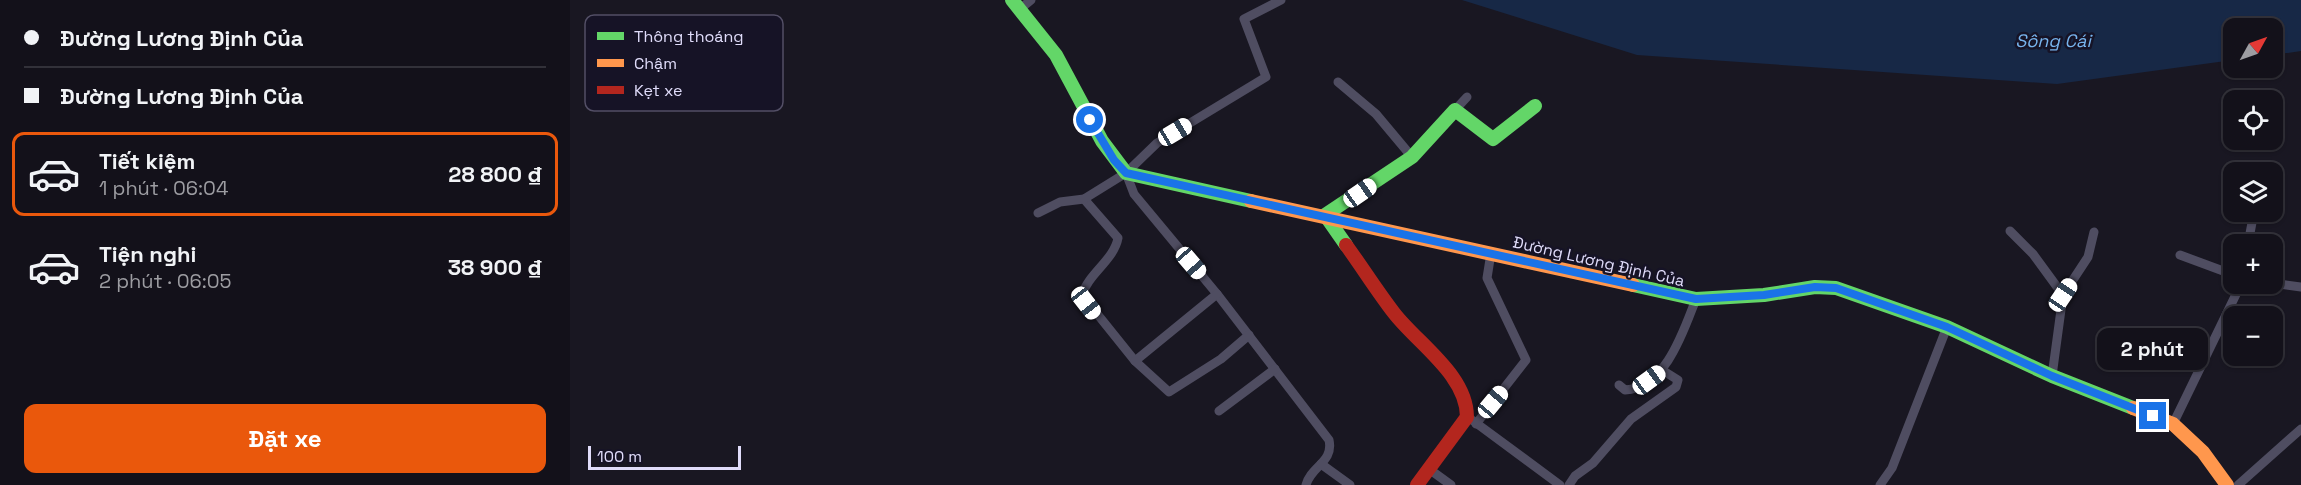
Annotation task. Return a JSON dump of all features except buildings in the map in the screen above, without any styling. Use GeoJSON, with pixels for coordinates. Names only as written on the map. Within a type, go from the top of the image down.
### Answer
{"type":"FeatureCollection","features":[{"type":"Feature","properties":{"kind":"street"},"geometry":{"type":"LineString","coordinates":[[1038,213],[1060,202],[1084,199],[1126,173],[1156,143],[1266,77],[1244,19],[1281,0]]}},
{"type":"Feature","properties":{"kind":"street"},"geometry":{"type":"LineString","coordinates":[[1021,3],[1056,55],[1102,141],[1126,173],[1134,194],[1218,294],[1329,440],[1331,447],[1328,459],[1312,470],[1306,485]]}},
{"type":"Feature","properties":{"kind":"street"},"geometry":{"type":"LineString","coordinates":[[1338,82],[1376,114],[1412,157]]}},
{"type":"Feature","properties":{"kind":"street"},"geometry":{"type":"LineString","coordinates":[[1467,97],[1412,157],[1325,215],[1395,314],[1456,382],[1467,403],[1472,420],[1560,485]]}},
{"type":"Feature","properties":{"kind":"street"},"geometry":{"type":"LineString","coordinates":[[1455,110],[1493,139],[1535,106]]}},
{"type":"Feature","properties":{"kind":"street","name":"Đường Lương Định Của"},"geometry":{"type":"LineString","coordinates":[[1126,173],[1325,215],[1696,299],[1764,295],[1815,287],[1836,288],[1947,327],[2052,376],[2173,423],[2203,452],[2228,485]]}},
{"type":"Feature","properties":{"kind":"street"},"geometry":{"type":"LineString","coordinates":[[1084,199],[1118,238],[1112,251],[1084,287],[1082,295],[1135,362],[1169,392],[1214,364],[1249,335]]}},
{"type":"Feature","properties":{"kind":"street"},"geometry":{"type":"LineString","coordinates":[[2010,231],[2033,254],[2063,295]]}},
{"type":"Feature","properties":{"kind":"street"},"geometry":{"type":"LineString","coordinates":[[2052,376],[2063,295],[2088,257],[2094,232]]}},
{"type":"Feature","properties":{"kind":"street"},"geometry":{"type":"LineString","coordinates":[[1417,485],[1526,360],[1487,278],[1491,254]]}},
{"type":"Feature","properties":{"kind":"street"},"geometry":{"type":"LineString","coordinates":[[2180,255],[2223,271]]}},
{"type":"Feature","properties":{"kind":"street"},"geometry":{"type":"LineString","coordinates":[[2283,285],[2301,287]]}},
{"type":"Feature","properties":{"kind":"street"},"geometry":{"type":"LineString","coordinates":[[1135,362],[1218,294]]}},
{"type":"Feature","properties":{"kind":"street"},"geometry":{"type":"LineString","coordinates":[[2173,423],[2236,294]]}},
{"type":"Feature","properties":{"kind":"street"},"geometry":{"type":"LineString","coordinates":[[1619,385],[1625,390],[1634,389],[1662,370],[1696,299]]}},
{"type":"Feature","properties":{"kind":"street"},"geometry":{"type":"LineString","coordinates":[[1880,485],[1892,468],[1947,327]]}},
{"type":"Feature","properties":{"kind":"street"},"geometry":{"type":"LineString","coordinates":[[1219,411],[1275,369]]}},
{"type":"Feature","properties":{"kind":"street"},"geometry":{"type":"LineString","coordinates":[[1569,485],[1575,476],[1593,463],[1632,419],[1676,387],[1678,380],[1662,370]]}},
{"type":"Feature","properties":{"kind":"street"},"geometry":{"type":"LineString","coordinates":[[2238,485],[2301,429]]}},
{"type":"Feature","properties":{"kind":"street"},"geometry":{"type":"LineString","coordinates":[[1322,464],[1350,485]]}},
{"type":"Feature","properties":{"kind":"street"},"geometry":{"type":"LineString","coordinates":[[1429,469],[1451,485]]}},
{"type":"Feature","properties":{"kind":"water","name":"Sông Cái"},"geometry":{"type":"Polygon","coordinates":[[[1462,0],[2301,0],[2301,51],[2283,54],[2283,18],[2223,18],[2223,61],[2057,84],[1637,55],[1462,0]]]}},
{"type":"Feature","properties":{"kind":"traffic: fast"},"geometry":{"type":"LineString","coordinates":[[1012,0],[1056,55],[1102,141],[1126,173],[1251,201]]}},
{"type":"Feature","properties":{"kind":"traffic: fast"},"geometry":{"type":"LineString","coordinates":[[1346,245],[1325,215],[1412,157],[1455,110],[1493,139],[1535,106]]}},
{"type":"Feature","properties":{"kind":"traffic: fast"},"geometry":{"type":"LineString","coordinates":[[1633,285],[1696,299],[1764,295],[1815,287],[1836,288],[1947,327],[2052,376],[2133,408]]}},
{"type":"Feature","properties":{"kind":"traffic: slow"},"geometry":{"type":"LineString","coordinates":[[1251,201],[1633,285]]}},
{"type":"Feature","properties":{"kind":"traffic: slow"},"geometry":{"type":"LineString","coordinates":[[2133,408],[2173,424],[2203,452],[2227,485]]}},
{"type":"Feature","properties":{"kind":"traffic: jam"},"geometry":{"type":"LineString","coordinates":[[1346,245],[1394,313],[1450,374],[1465,402],[1467,417],[1417,485]]}},
{"type":"Feature","properties":{"kind":"route"},"geometry":{"type":"LineString","coordinates":[[1090,120],[1114,160],[1126,173],[1325,215],[1696,299],[1764,295],[1815,287],[1836,288],[1947,327],[2052,376],[2153,416]]}}]}
